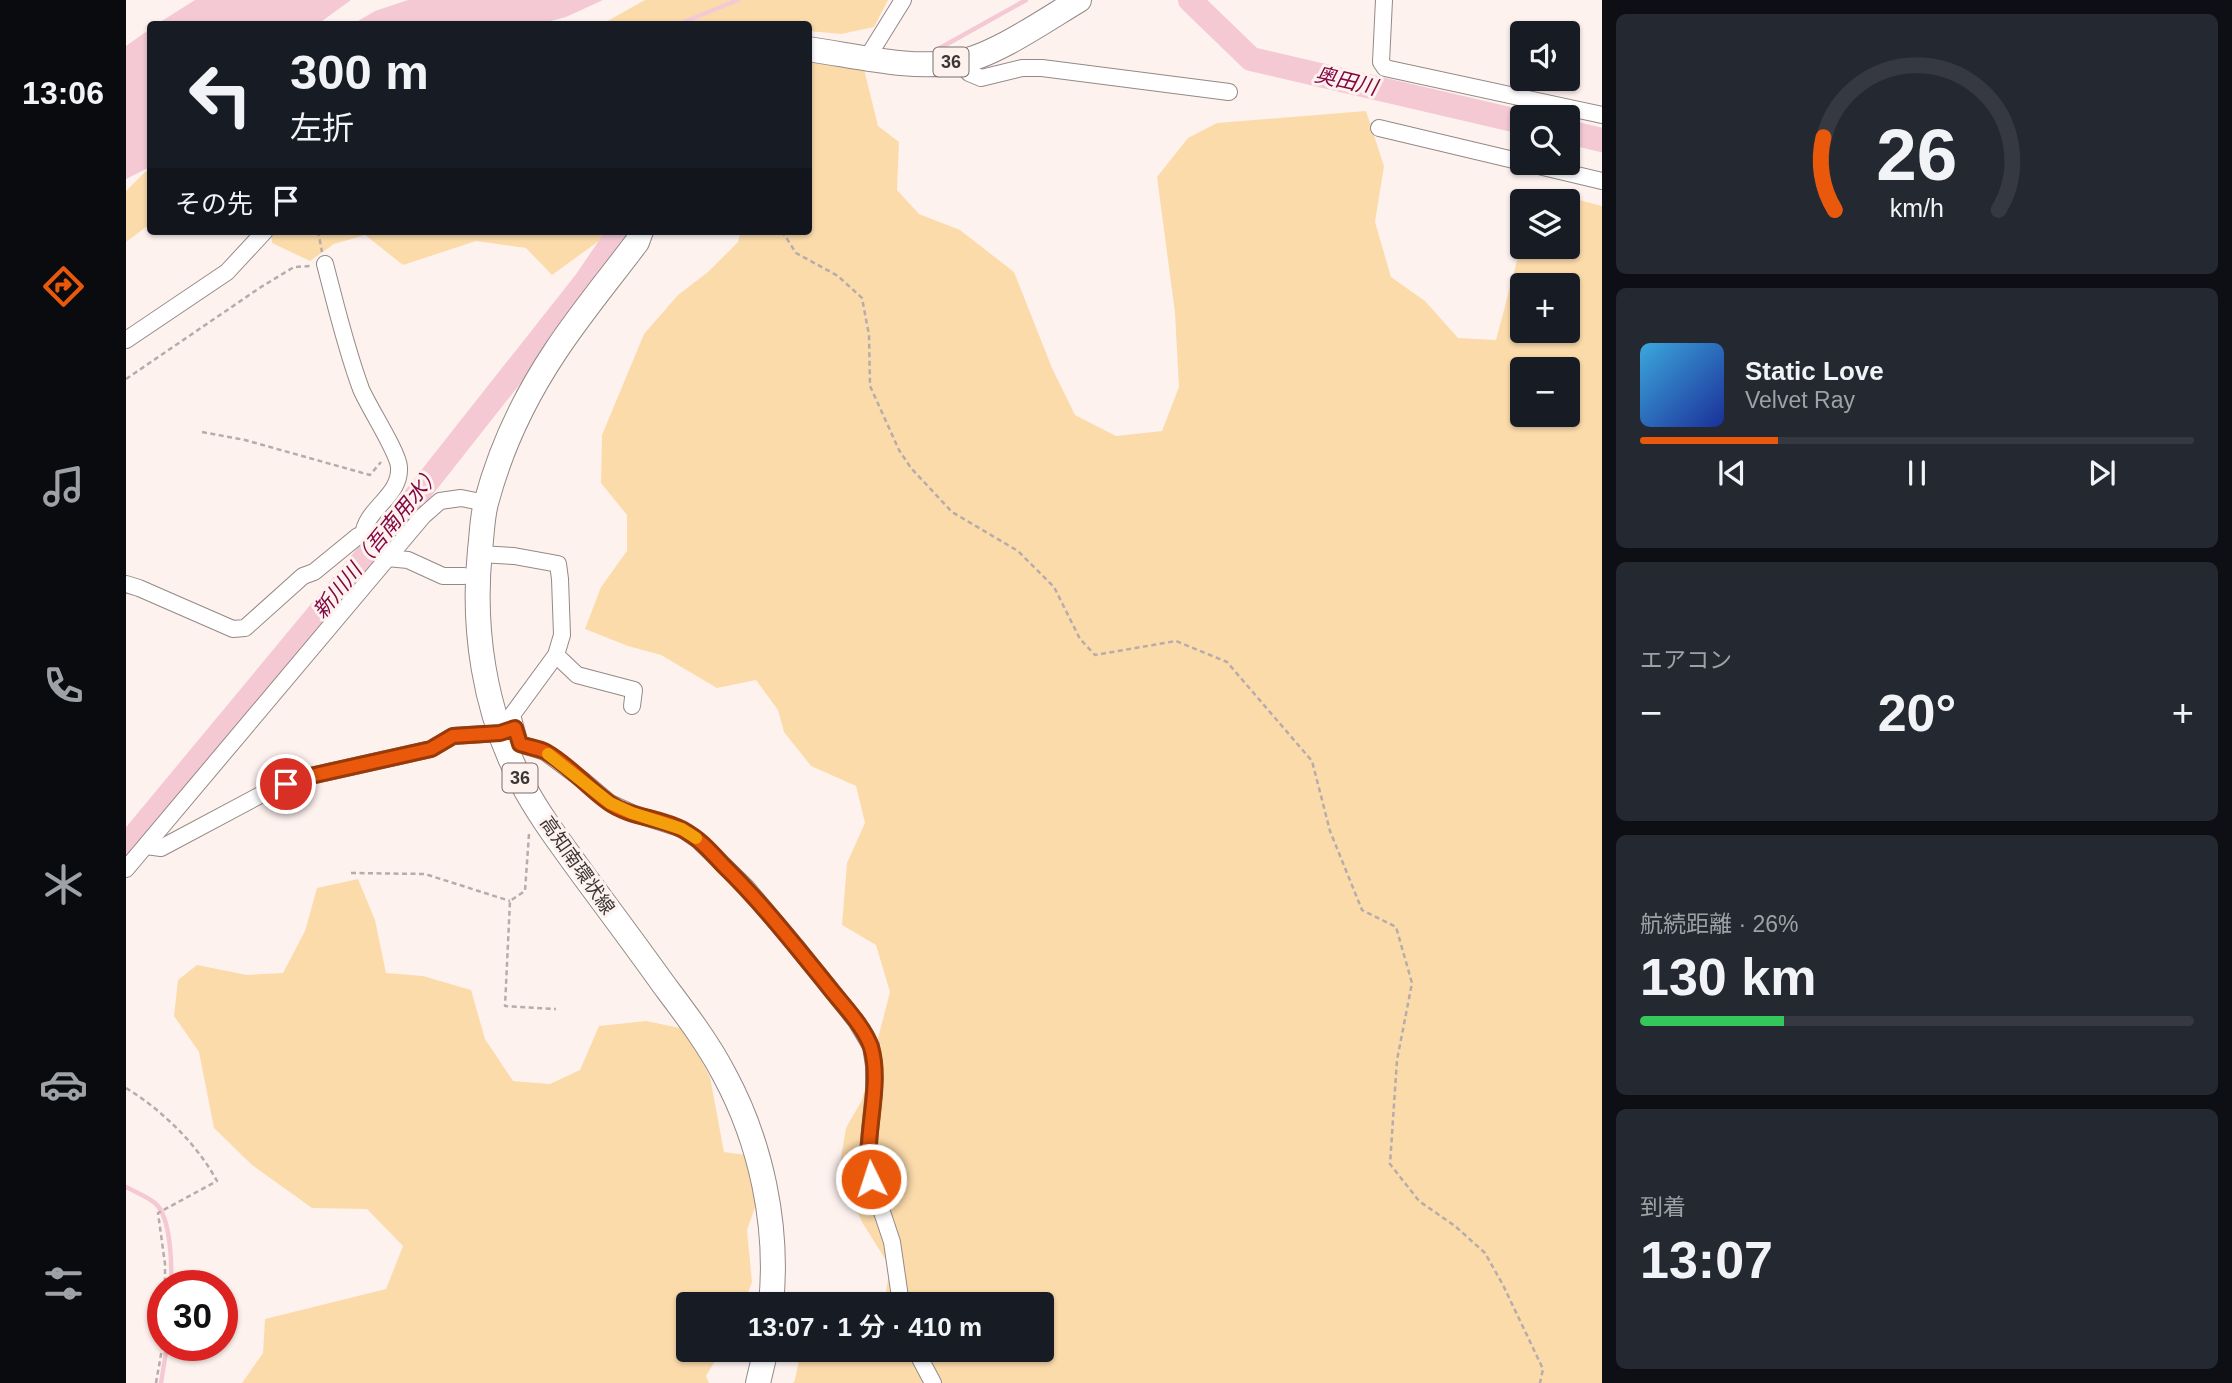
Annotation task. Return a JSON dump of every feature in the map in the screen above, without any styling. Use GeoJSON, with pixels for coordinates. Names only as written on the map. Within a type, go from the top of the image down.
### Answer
{"type":"FeatureCollection","features":[{"type":"Feature","properties":{"kind":"main road","name":"36"},"geometry":{"type":"LineString","coordinates":[[812,50],[917,65],[960,62],[993,50],[1079,0]]}},
{"type":"Feature","properties":{"kind":"main road","name":"高知南環状線"},"geometry":{"type":"LineString","coordinates":[[640,235],[555,351],[527,399],[509,438],[486,503],[479,554],[476,597],[480,650],[488,692],[508,730],[521,780],[554,835],[682,1010],[724,1073],[750,1131],[764,1184],[772,1238],[771,1292]]}},
{"type":"Feature","properties":{"kind":"main road"},"geometry":{"type":"LineString","coordinates":[[758,1383],[763,1362]]}},
{"type":"Feature","properties":{"kind":"street"},"geometry":{"type":"LineString","coordinates":[[867,58],[903,0]]}},
{"type":"Feature","properties":{"kind":"street"},"geometry":{"type":"LineString","coordinates":[[1384,0],[1381,62],[1385,68],[1602,115]]}},
{"type":"Feature","properties":{"kind":"street"},"geometry":{"type":"LineString","coordinates":[[960,62],[969,73],[981,78],[1022,68],[1042,68],[1229,92]]}},
{"type":"Feature","properties":{"kind":"street"},"geometry":{"type":"LineString","coordinates":[[1379,128],[1510,159]]}},
{"type":"Feature","properties":{"kind":"street"},"geometry":{"type":"LineString","coordinates":[[1577,175],[1602,181]]}},
{"type":"Feature","properties":{"kind":"street"},"geometry":{"type":"LineString","coordinates":[[126,340],[227,272],[261,235]]}},
{"type":"Feature","properties":{"kind":"street"},"geometry":{"type":"LineString","coordinates":[[325,264],[361,389],[399,465],[394,490],[363,526],[375,546]]}},
{"type":"Feature","properties":{"kind":"street"},"geometry":{"type":"LineString","coordinates":[[126,869],[375,546],[423,516],[440,501],[461,498],[486,503]]}},
{"type":"Feature","properties":{"kind":"street"},"geometry":{"type":"LineString","coordinates":[[126,584],[233,629],[245,628],[303,576],[314,572],[358,537],[443,576],[464,576]]}},
{"type":"Feature","properties":{"kind":"street"},"geometry":{"type":"LineString","coordinates":[[479,554],[514,556],[558,564],[562,635],[556,655],[512,715],[508,730]]}},
{"type":"Feature","properties":{"kind":"street"},"geometry":{"type":"LineString","coordinates":[[556,655],[578,675],[634,690],[632,706]]}},
{"type":"Feature","properties":{"kind":"street"},"geometry":{"type":"LineString","coordinates":[[146,846],[161,848],[266,792],[306,777],[431,749],[453,736],[508,730]]}},
{"type":"Feature","properties":{"kind":"street"},"geometry":{"type":"LineString","coordinates":[[508,730],[520,744],[545,752],[610,803],[682,829],[698,840],[747,888],[856,1021],[871,1046],[874,1066],[867,1160],[892,1242],[899,1292]]}},
{"type":"Feature","properties":{"kind":"street"},"geometry":{"type":"LineString","coordinates":[[922,1362],[933,1383]]}},
{"type":"Feature","properties":{"kind":"path"},"geometry":{"type":"LineString","coordinates":[[126,379],[294,267],[325,264],[319,235]]}},
{"type":"Feature","properties":{"kind":"path"},"geometry":{"type":"LineString","coordinates":[[785,235],[796,253],[838,276],[862,298],[869,335],[870,386],[899,450],[911,468],[952,512],[1018,551],[1054,587],[1080,639],[1095,655],[1176,642],[1227,662],[1312,761],[1330,831],[1362,910],[1396,927],[1412,983],[1397,1060],[1390,1164],[1419,1201],[1455,1226],[1485,1253],[1543,1369],[1540,1383]]}},
{"type":"Feature","properties":{"kind":"path"},"geometry":{"type":"LineString","coordinates":[[202,432],[245,440],[370,475],[391,448]]}},
{"type":"Feature","properties":{"kind":"path"},"geometry":{"type":"LineString","coordinates":[[510,901],[525,891],[530,825]]}},
{"type":"Feature","properties":{"kind":"path"},"geometry":{"type":"LineString","coordinates":[[351,873],[425,874],[510,901]]}},
{"type":"Feature","properties":{"kind":"path"},"geometry":{"type":"LineString","coordinates":[[510,901],[505,1006],[556,1009]]}},
{"type":"Feature","properties":{"kind":"path"},"geometry":{"type":"LineString","coordinates":[[126,1088],[148,1101],[204,1158],[217,1181],[158,1213],[165,1270]]}},
{"type":"Feature","properties":{"kind":"path"},"geometry":{"type":"LineString","coordinates":[[156,1383],[160,1361]]}},
{"type":"Feature","properties":{"kind":"shaded area"},"geometry":{"type":"Polygon","coordinates":[[[195,0],[351,0],[322,21],[162,21],[195,0]]]}},
{"type":"Feature","properties":{"kind":"shaded area"},"geometry":{"type":"Polygon","coordinates":[[[408,0],[603,0],[551,21],[358,21],[375,11],[408,0]]]}},
{"type":"Feature","properties":{"kind":"shaded area"},"geometry":{"type":"Polygon","coordinates":[[[645,0],[888,0],[874,27],[841,34],[812,31],[812,21],[607,21],[645,0]]]}},
{"type":"Feature","properties":{"kind":"shaded area"},"geometry":{"type":"Polygon","coordinates":[[[147,31],[147,168],[126,179],[126,46],[147,31]]]}},
{"type":"Feature","properties":{"kind":"shaded area"},"geometry":{"type":"Polygon","coordinates":[[[812,56],[863,65],[878,126],[899,142],[897,190],[919,214],[960,230],[1014,272],[1052,368],[1075,415],[1116,436],[1162,431],[1179,387],[1175,313],[1157,177],[1188,138],[1217,123],[1366,111],[1384,166],[1375,222],[1391,277],[1425,301],[1458,338],[1496,340],[1510,287],[1510,343],[1580,343],[1580,273],[1514,273],[1517,259],[1580,259],[1580,200],[1602,206],[1602,1383],[793,1383],[798,1362],[1054,1362],[1054,1292],[886,1292],[890,1267],[862,1222],[839,1170],[846,1128],[862,1100],[890,992],[876,945],[842,925],[847,863],[865,823],[856,786],[811,766],[784,732],[778,710],[756,680],[717,688],[661,655],[628,646],[585,629],[601,587],[627,551],[627,515],[601,483],[602,435],[644,334],[678,295],[708,272],[738,242],[740,235],[812,235],[812,56]]]}},
{"type":"Feature","properties":{"kind":"shaded area"},"geometry":{"type":"Polygon","coordinates":[[[147,171],[147,226],[126,242],[126,191],[147,171]]]}},
{"type":"Feature","properties":{"kind":"shaded area"},"geometry":{"type":"Polygon","coordinates":[[[271,235],[365,235],[334,244],[310,261],[272,243],[271,235]]]}},
{"type":"Feature","properties":{"kind":"shaded area"},"geometry":{"type":"Polygon","coordinates":[[[365,235],[605,235],[552,275],[526,248],[476,241],[403,265],[365,235]]]}},
{"type":"Feature","properties":{"kind":"shaded area"},"geometry":{"type":"Polygon","coordinates":[[[358,879],[375,920],[386,973],[423,976],[471,990],[485,1039],[513,1081],[550,1084],[580,1070],[599,1026],[646,1021],[685,1029],[710,1077],[724,1152],[746,1155],[759,1196],[747,1230],[752,1282],[748,1292],[676,1292],[676,1362],[714,1362],[706,1376],[709,1383],[242,1383],[263,1353],[265,1319],[386,1289],[403,1246],[367,1209],[312,1208],[252,1165],[214,1128],[199,1052],[174,1016],[178,980],[197,965],[247,975],[283,973],[305,931],[317,888],[358,879]]]}},
{"type":"Feature","properties":{"kind":"waterway"},"geometry":{"type":"LineString","coordinates":[[686,21],[738,0]]}},
{"type":"Feature","properties":{"kind":"waterway"},"geometry":{"type":"LineString","coordinates":[[940,48],[1026,0]]}},
{"type":"Feature","properties":{"kind":"waterway","name":"奥田川"},"geometry":{"type":"LineString","coordinates":[[1190,0],[1251,59],[1510,119]]}},
{"type":"Feature","properties":{"kind":"waterway","name":"奥田川"},"geometry":{"type":"LineString","coordinates":[[1580,135],[1602,140]]}},
{"type":"Feature","properties":{"kind":"waterway","name":"新川川（吾南用水）"},"geometry":{"type":"LineString","coordinates":[[126,846],[417,495],[586,281],[617,235]]}},
{"type":"Feature","properties":{"kind":"waterway"},"geometry":{"type":"LineString","coordinates":[[126,1187],[150,1199],[161,1211],[168,1231],[171,1270]]}},
{"type":"Feature","properties":{"kind":"waterway"},"geometry":{"type":"LineString","coordinates":[[161,1383],[165,1361]]}},
{"type":"Feature","properties":{"kind":"slow traffic"},"geometry":{"type":"LineString","coordinates":[[548,754],[610,803],[682,829],[696,838]]}},
{"type":"Feature","properties":{"kind":"route"},"geometry":{"type":"LineString","coordinates":[[286,784],[306,777],[431,749],[453,736],[500,733],[515,728],[520,744],[545,752],[610,803],[682,829],[698,840],[747,888],[856,1021],[871,1046],[874,1091],[867,1160],[871,1179]]}}]}
